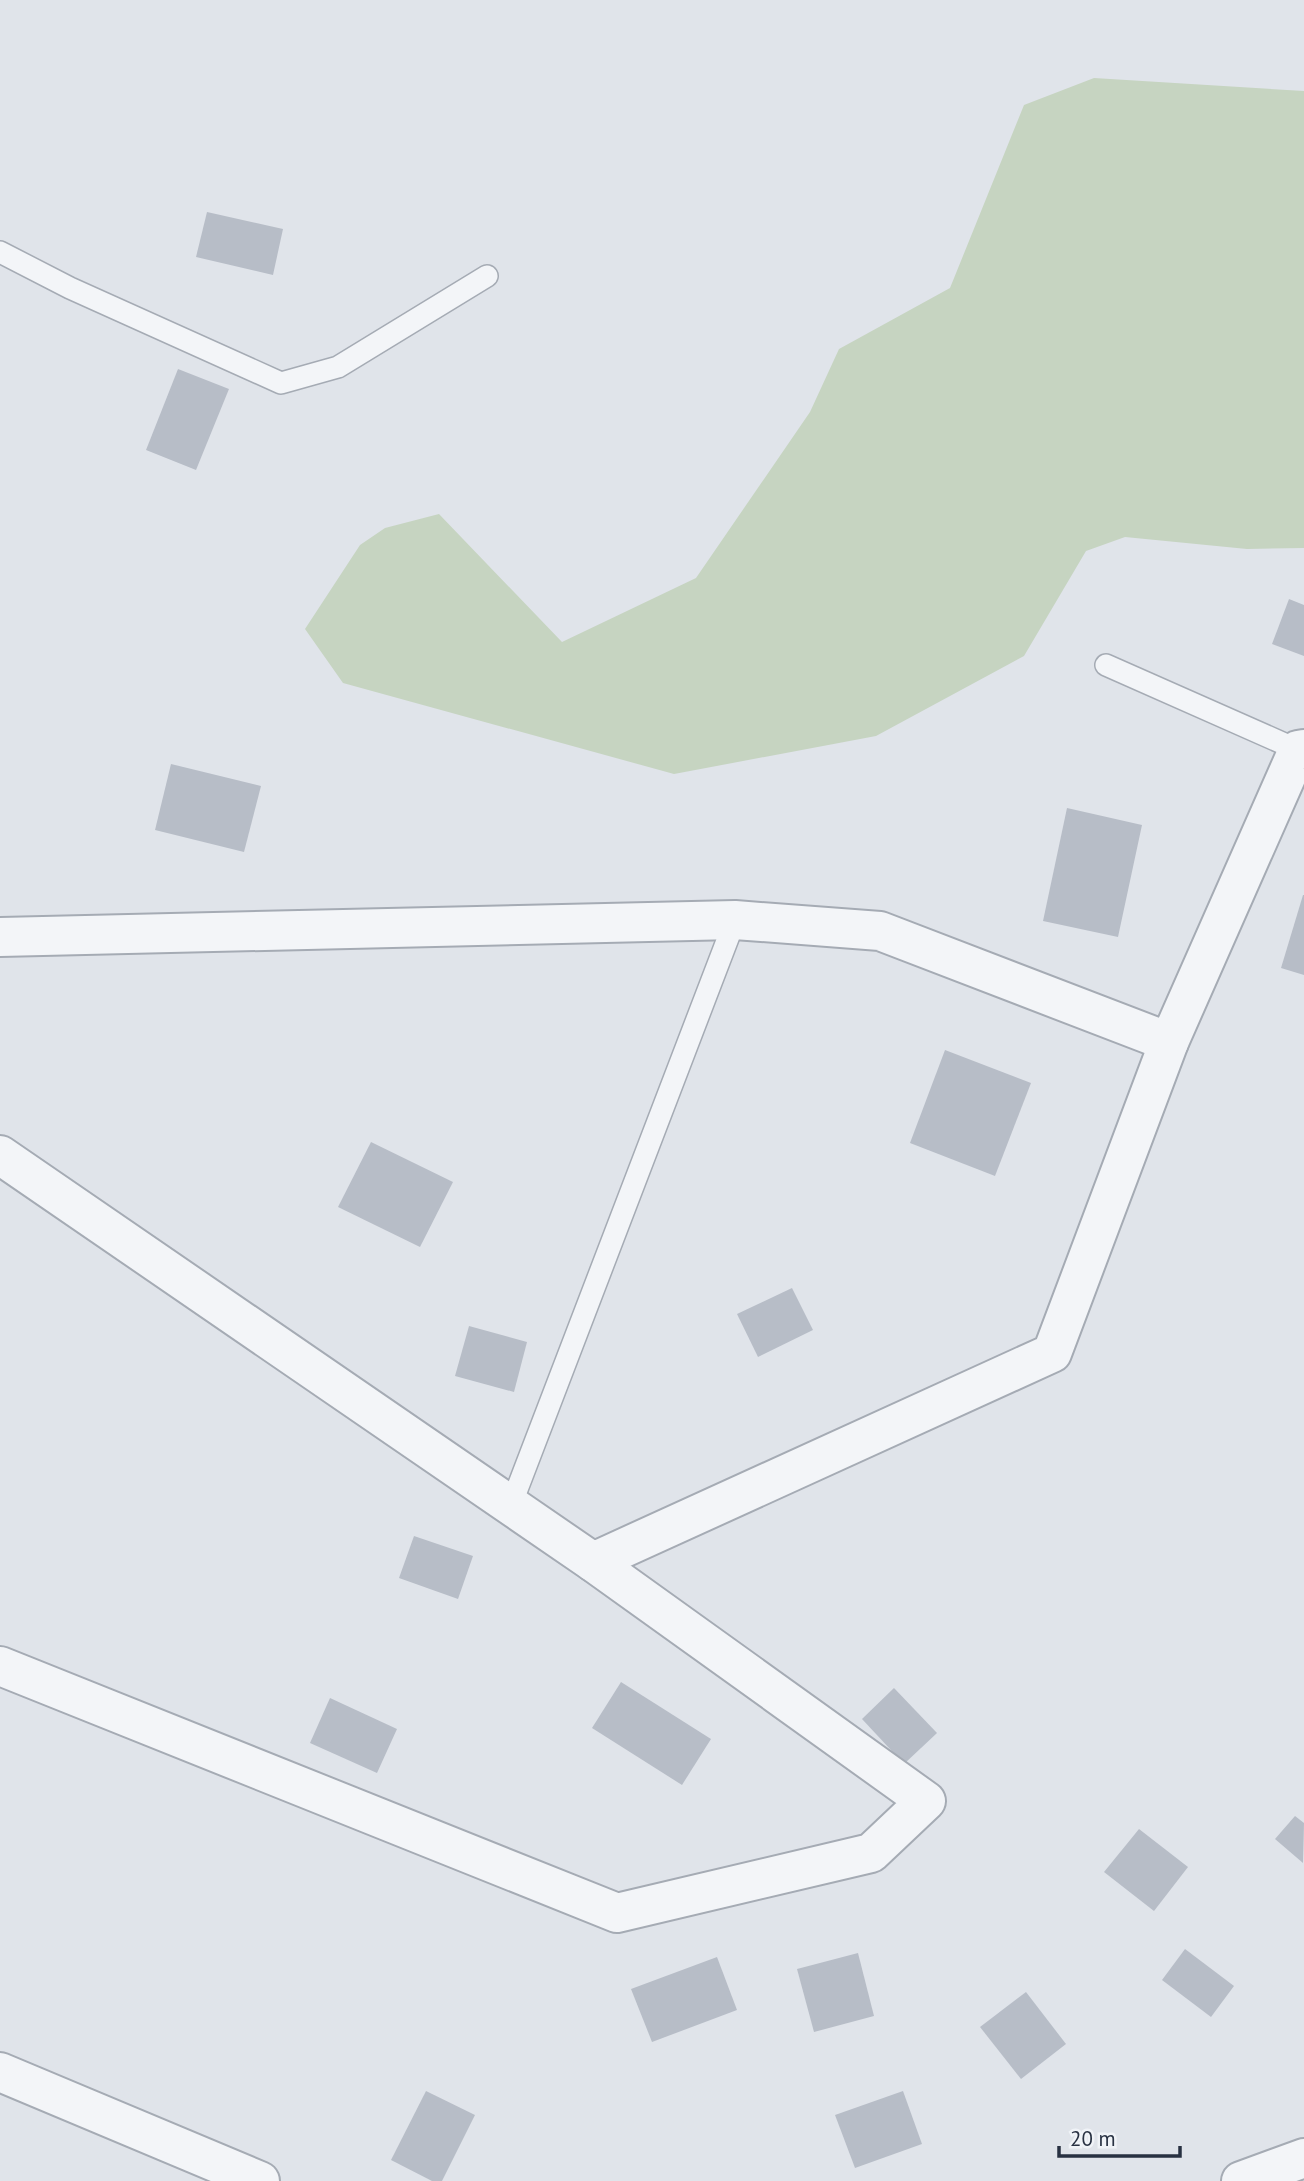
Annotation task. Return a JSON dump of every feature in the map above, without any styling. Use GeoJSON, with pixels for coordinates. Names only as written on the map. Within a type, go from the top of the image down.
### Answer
{"type":"FeatureCollection","features":[{"type":"Feature","properties":{"kind":"street"},"geometry":{"type":"LineString","coordinates":[[593,1562],[1052,1353],[1169,1042],[1301,749]]}},
{"type":"Feature","properties":{"kind":"street"},"geometry":{"type":"LineString","coordinates":[[0,937],[735,920],[880,931],[1169,1042]]}},
{"type":"Feature","properties":{"kind":"street"},"geometry":{"type":"LineString","coordinates":[[0,1155],[593,1562],[926,1801],[871,1853],[617,1913],[0,1666]]}},
{"type":"Feature","properties":{"kind":"street"},"geometry":{"type":"LineString","coordinates":[[0,2073],[260,2181]]}},
{"type":"Feature","properties":{"kind":"street"},"geometry":{"type":"LineString","coordinates":[[1241,2181],[1304,2158]]}},
{"type":"Feature","properties":{"kind":"lane"},"geometry":{"type":"LineString","coordinates":[[0,252],[70,288],[281,383],[338,367],[487,276]]}},
{"type":"Feature","properties":{"kind":"lane"},"geometry":{"type":"LineString","coordinates":[[1106,665],[1301,749]]}},
{"type":"Feature","properties":{"kind":"lane"},"geometry":{"type":"LineString","coordinates":[[511,1505],[735,920]]}},
{"type":"Feature","properties":{"kind":"green space"},"geometry":{"type":"Polygon","coordinates":[[[1094,78],[1304,91],[1304,548],[1247,549],[1125,537],[1086,551],[1024,656],[876,736],[674,774],[343,683],[305,629],[360,545],[385,528],[439,514],[562,642],[696,578],[810,412],[839,349],[950,288],[1024,105],[1094,78]]]}},
{"type":"Feature","properties":{"kind":"building"},"geometry":{"type":"Polygon","coordinates":[[[207,212],[283,229],[273,275],[196,257],[207,212]]]}},
{"type":"Feature","properties":{"kind":"building"},"geometry":{"type":"Polygon","coordinates":[[[178,369],[229,389],[196,470],[146,450],[178,369]]]}},
{"type":"Feature","properties":{"kind":"building"},"geometry":{"type":"Polygon","coordinates":[[[1289,599],[1304,605],[1304,656],[1272,644],[1289,599]]]}},
{"type":"Feature","properties":{"kind":"building"},"geometry":{"type":"Polygon","coordinates":[[[171,764],[261,786],[244,852],[155,830],[171,764]]]}},
{"type":"Feature","properties":{"kind":"building"},"geometry":{"type":"Polygon","coordinates":[[[1067,808],[1142,825],[1118,937],[1043,921],[1067,808]]]}},
{"type":"Feature","properties":{"kind":"building"},"geometry":{"type":"Polygon","coordinates":[[[1304,895],[1304,975],[1281,968],[1304,895]]]}},
{"type":"Feature","properties":{"kind":"building"},"geometry":{"type":"Polygon","coordinates":[[[945,1050],[1031,1083],[995,1176],[910,1143],[945,1050]]]}},
{"type":"Feature","properties":{"kind":"building"},"geometry":{"type":"Polygon","coordinates":[[[371,1142],[453,1182],[420,1247],[338,1207],[371,1142]]]}},
{"type":"Feature","properties":{"kind":"building"},"geometry":{"type":"Polygon","coordinates":[[[792,1288],[813,1330],[758,1357],[737,1314],[792,1288]]]}},
{"type":"Feature","properties":{"kind":"building"},"geometry":{"type":"Polygon","coordinates":[[[469,1326],[527,1342],[514,1392],[455,1376],[469,1326]]]}},
{"type":"Feature","properties":{"kind":"building"},"geometry":{"type":"Polygon","coordinates":[[[414,1536],[473,1556],[458,1599],[399,1578],[414,1536]]]}},
{"type":"Feature","properties":{"kind":"building"},"geometry":{"type":"Polygon","coordinates":[[[621,1682],[711,1739],[682,1785],[592,1728],[621,1682]]]}},
{"type":"Feature","properties":{"kind":"building"},"geometry":{"type":"Polygon","coordinates":[[[894,1688],[937,1733],[904,1764],[862,1719],[894,1688]]]}},
{"type":"Feature","properties":{"kind":"building"},"geometry":{"type":"Polygon","coordinates":[[[330,1698],[397,1729],[377,1773],[310,1743],[330,1698]]]}},
{"type":"Feature","properties":{"kind":"building"},"geometry":{"type":"Polygon","coordinates":[[[1295,1816],[1304,1823],[1303,1863],[1275,1839],[1295,1816]]]}},
{"type":"Feature","properties":{"kind":"building"},"geometry":{"type":"Polygon","coordinates":[[[1139,1829],[1188,1867],[1154,1911],[1104,1872],[1139,1829]]]}},
{"type":"Feature","properties":{"kind":"building"},"geometry":{"type":"Polygon","coordinates":[[[1185,1949],[1234,1986],[1211,2017],[1162,1980],[1185,1949]]]}},
{"type":"Feature","properties":{"kind":"building"},"geometry":{"type":"Polygon","coordinates":[[[858,1953],[874,2016],[814,2032],[797,1969],[858,1953]]]}},
{"type":"Feature","properties":{"kind":"building"},"geometry":{"type":"Polygon","coordinates":[[[717,1957],[737,2010],[652,2042],[631,1989],[717,1957]]]}},
{"type":"Feature","properties":{"kind":"building"},"geometry":{"type":"Polygon","coordinates":[[[1026,1992],[1066,2044],[1021,2079],[980,2027],[1026,1992]]]}},
{"type":"Feature","properties":{"kind":"building"},"geometry":{"type":"Polygon","coordinates":[[[426,2091],[475,2115],[442,2181],[432,2181],[391,2160],[426,2091]]]}},
{"type":"Feature","properties":{"kind":"building"},"geometry":{"type":"Polygon","coordinates":[[[903,2091],[922,2144],[855,2168],[835,2115],[903,2091]]]}}]}
